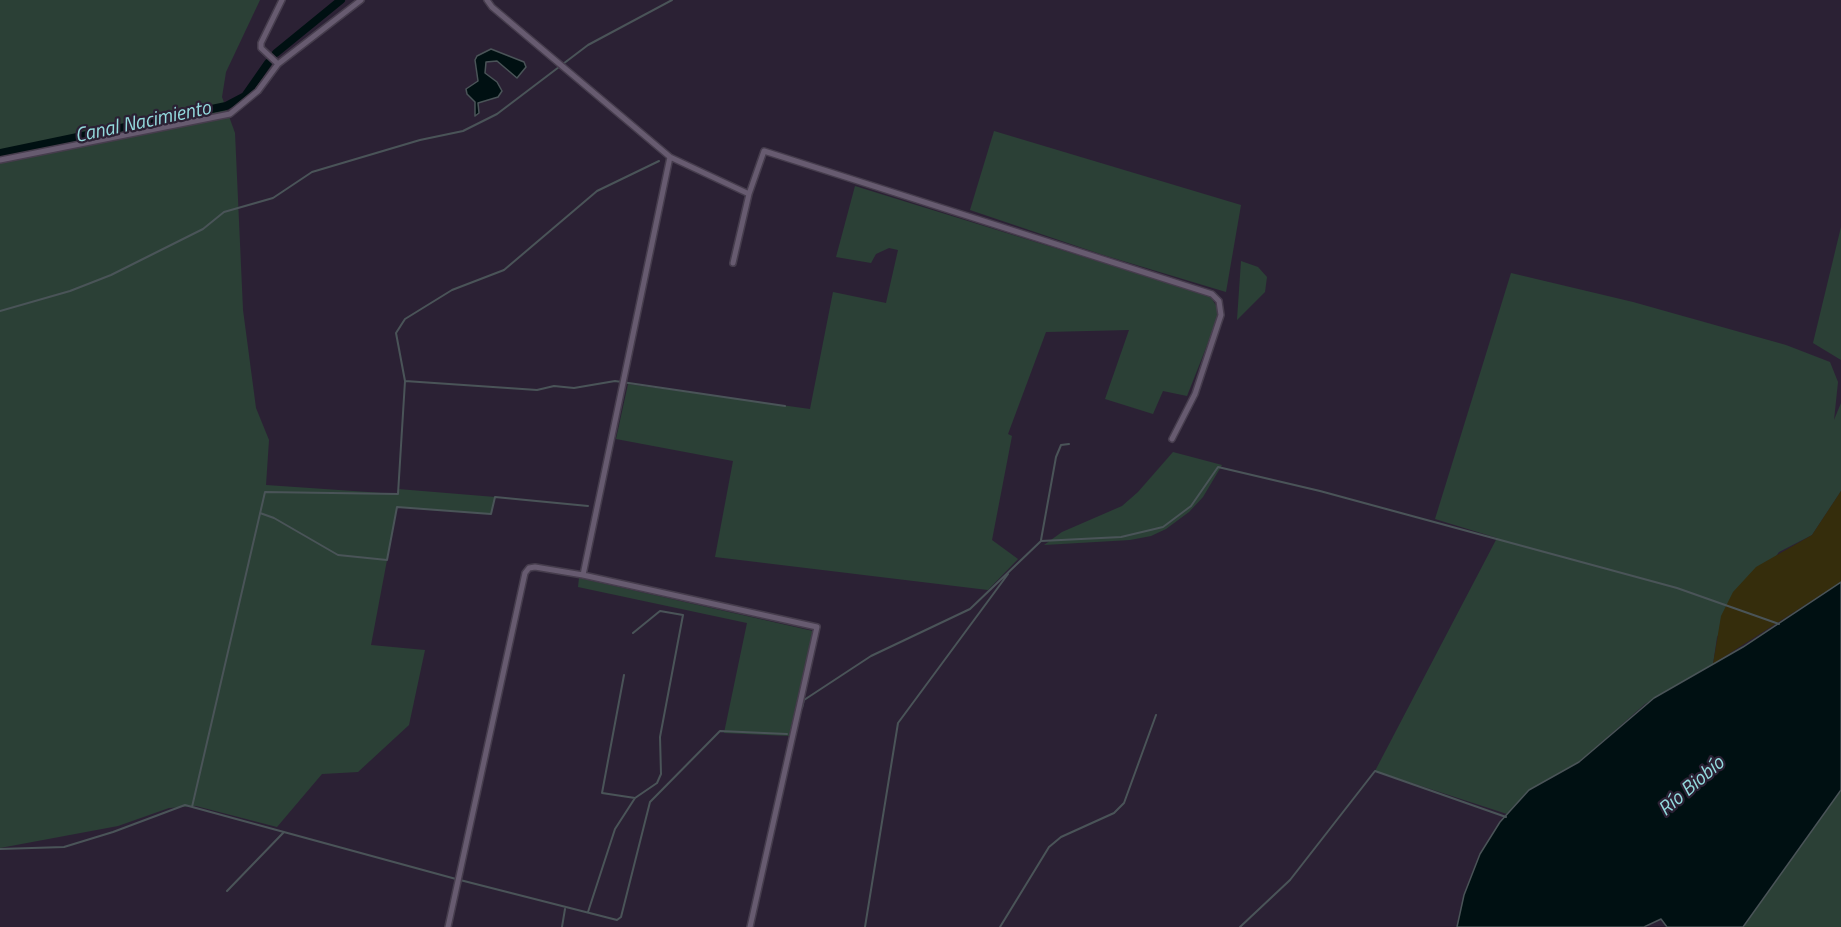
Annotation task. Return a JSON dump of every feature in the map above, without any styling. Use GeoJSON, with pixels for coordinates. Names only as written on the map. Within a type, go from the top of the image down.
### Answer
{"type":"FeatureCollection","features":[{"type":"Feature","properties":{"kind":"street"},"geometry":{"type":"LineString","coordinates":[[278,64],[261,48],[261,43],[282,0]]}},
{"type":"Feature","properties":{"kind":"street"},"geometry":{"type":"LineString","coordinates":[[0,160],[230,114],[258,91],[278,64],[361,0]]}},
{"type":"Feature","properties":{"kind":"street"},"geometry":{"type":"LineString","coordinates":[[487,0],[492,7],[670,157],[748,194]]}},
{"type":"Feature","properties":{"kind":"street"},"geometry":{"type":"LineString","coordinates":[[733,262],[748,194],[764,151],[1212,294],[1219,301],[1221,315],[1195,394],[1172,439]]}},
{"type":"Feature","properties":{"kind":"street"},"geometry":{"type":"LineString","coordinates":[[583,575],[670,157]]}},
{"type":"Feature","properties":{"kind":"street"},"geometry":{"type":"LineString","coordinates":[[448,927],[525,573],[529,568],[536,567],[583,575],[817,627],[750,927]]}},
{"type":"Feature","properties":{"kind":"green space"},"geometry":{"type":"Polygon","coordinates":[[[0,0],[260,0],[226,72],[222,97],[235,133],[243,310],[256,408],[269,440],[266,485],[397,494],[398,489],[495,497],[491,514],[397,507],[371,645],[425,650],[409,725],[358,772],[322,774],[277,827],[196,806],[169,808],[118,826],[0,848],[0,0]]]}},
{"type":"Feature","properties":{"kind":"green space"},"geometry":{"type":"Polygon","coordinates":[[[994,131],[1241,205],[1226,292],[1103,255],[970,210],[994,131]]]}},
{"type":"Feature","properties":{"kind":"green space"},"geometry":{"type":"Polygon","coordinates":[[[855,186],[1210,296],[1217,307],[1217,320],[1187,396],[1163,391],[1153,414],[1105,399],[1129,330],[1046,332],[1008,434],[1012,436],[992,540],[1018,559],[988,590],[715,557],[733,461],[616,439],[628,384],[810,409],[833,292],[886,303],[898,250],[889,248],[876,254],[871,263],[836,257],[855,186]]]}},
{"type":"Feature","properties":{"kind":"green space"},"geometry":{"type":"Polygon","coordinates":[[[1841,227],[1841,360],[1813,343],[1841,227]]]}},
{"type":"Feature","properties":{"kind":"green space"},"geometry":{"type":"Polygon","coordinates":[[[1241,261],[1258,267],[1267,277],[1265,292],[1237,320],[1241,261]]]}},
{"type":"Feature","properties":{"kind":"green space"},"geometry":{"type":"Polygon","coordinates":[[[1511,273],[1633,302],[1786,345],[1830,362],[1838,382],[1834,420],[1841,403],[1841,491],[1812,535],[1779,552],[1717,637],[1713,664],[1645,704],[1579,762],[1529,790],[1507,814],[1375,771],[1497,538],[1435,519],[1511,273]]]}},
{"type":"Feature","properties":{"kind":"green space"},"geometry":{"type":"Polygon","coordinates":[[[1173,452],[1222,465],[1203,497],[1189,512],[1166,529],[1151,536],[1130,540],[1044,545],[1062,532],[1122,506],[1138,492],[1173,452]]]}},
{"type":"Feature","properties":{"kind":"green space"},"geometry":{"type":"Polygon","coordinates":[[[579,578],[813,631],[789,736],[724,733],[747,623],[578,587],[579,578]]]}},
{"type":"Feature","properties":{"kind":"green space"},"geometry":{"type":"Polygon","coordinates":[[[1841,790],[1841,927],[1743,927],[1790,860],[1841,790]]]}},
{"type":"Feature","properties":{"kind":"sand"},"geometry":{"type":"Polygon","coordinates":[[[1841,491],[1841,582],[1713,664],[1721,616],[1733,592],[1756,567],[1812,535],[1841,491]]]}},
{"type":"Feature","properties":{"kind":"water"},"geometry":{"type":"Polygon","coordinates":[[[491,49],[524,62],[526,67],[517,78],[497,61],[486,62],[485,73],[497,82],[502,91],[498,97],[478,103],[479,113],[475,116],[475,102],[467,94],[466,89],[478,81],[475,60],[477,56],[491,49]]]}},
{"type":"Feature","properties":{"kind":"water","name":"Río Biobío"},"geometry":{"type":"Polygon","coordinates":[[[1841,582],[1841,790],[1743,927],[1667,927],[1661,919],[1644,927],[1457,927],[1464,895],[1480,854],[1500,822],[1529,790],[1579,762],[1654,698],[1743,647],[1841,582]]]}},
{"type":"Feature","properties":{"kind":"waterway","name":"Canal Nacimiento"},"geometry":{"type":"LineString","coordinates":[[276,53],[341,0]]}},
{"type":"Feature","properties":{"kind":"waterway"},"geometry":{"type":"LineString","coordinates":[[0,311],[70,291],[111,275],[203,229],[224,212],[273,198],[312,172],[420,140],[463,131],[497,114],[588,45],[672,0]]}},
{"type":"Feature","properties":{"kind":"waterway","name":"Canal Nacimiento"},"geometry":{"type":"LineString","coordinates":[[0,153],[226,106],[245,96],[268,63]]}},
{"type":"Feature","properties":{"kind":"waterway"},"geometry":{"type":"LineString","coordinates":[[405,381],[396,333],[405,319],[452,290],[504,270],[597,191],[659,161]]}},
{"type":"Feature","properties":{"kind":"waterway"},"geometry":{"type":"LineString","coordinates":[[192,807],[265,492],[398,494],[405,381],[537,390],[554,386],[574,388],[615,381],[785,406]]}},
{"type":"Feature","properties":{"kind":"waterway"},"geometry":{"type":"LineString","coordinates":[[1041,540],[1056,457],[1061,445],[1069,444]]}},
{"type":"Feature","properties":{"kind":"waterway"},"geometry":{"type":"LineString","coordinates":[[802,708],[804,700],[871,656],[970,609],[1041,541],[1121,537],[1163,527],[1191,506],[1218,467],[1320,491],[1677,588],[1779,624]]}},
{"type":"Feature","properties":{"kind":"waterway"},"geometry":{"type":"LineString","coordinates":[[260,513],[274,518],[338,555],[387,560],[397,507],[491,514],[495,497],[588,506]]}},
{"type":"Feature","properties":{"kind":"waterway"},"geometry":{"type":"LineString","coordinates":[[865,927],[898,723],[1008,574]]}},
{"type":"Feature","properties":{"kind":"waterway"},"geometry":{"type":"LineString","coordinates":[[588,912],[615,829],[635,798],[657,783],[661,774],[660,737],[683,615],[660,611],[633,633]]}},
{"type":"Feature","properties":{"kind":"waterway"},"geometry":{"type":"LineString","coordinates":[[624,675],[602,793],[635,798]]}},
{"type":"Feature","properties":{"kind":"waterway"},"geometry":{"type":"LineString","coordinates":[[1000,927],[1049,847],[1061,837],[1114,813],[1124,803],[1156,715]]}},
{"type":"Feature","properties":{"kind":"waterway"},"geometry":{"type":"LineString","coordinates":[[460,880],[617,920],[621,917],[650,802],[720,731],[787,734]]}},
{"type":"Feature","properties":{"kind":"waterway"},"geometry":{"type":"LineString","coordinates":[[1240,927],[1290,880],[1375,771],[1506,817]]}},
{"type":"Feature","properties":{"kind":"waterway"},"geometry":{"type":"LineString","coordinates":[[0,849],[64,847],[113,832],[185,805],[456,879]]}},
{"type":"Feature","properties":{"kind":"waterway"},"geometry":{"type":"LineString","coordinates":[[227,891],[284,832]]}},
{"type":"Feature","properties":{"kind":"waterway"},"geometry":{"type":"LineString","coordinates":[[562,927],[565,909]]}}]}
